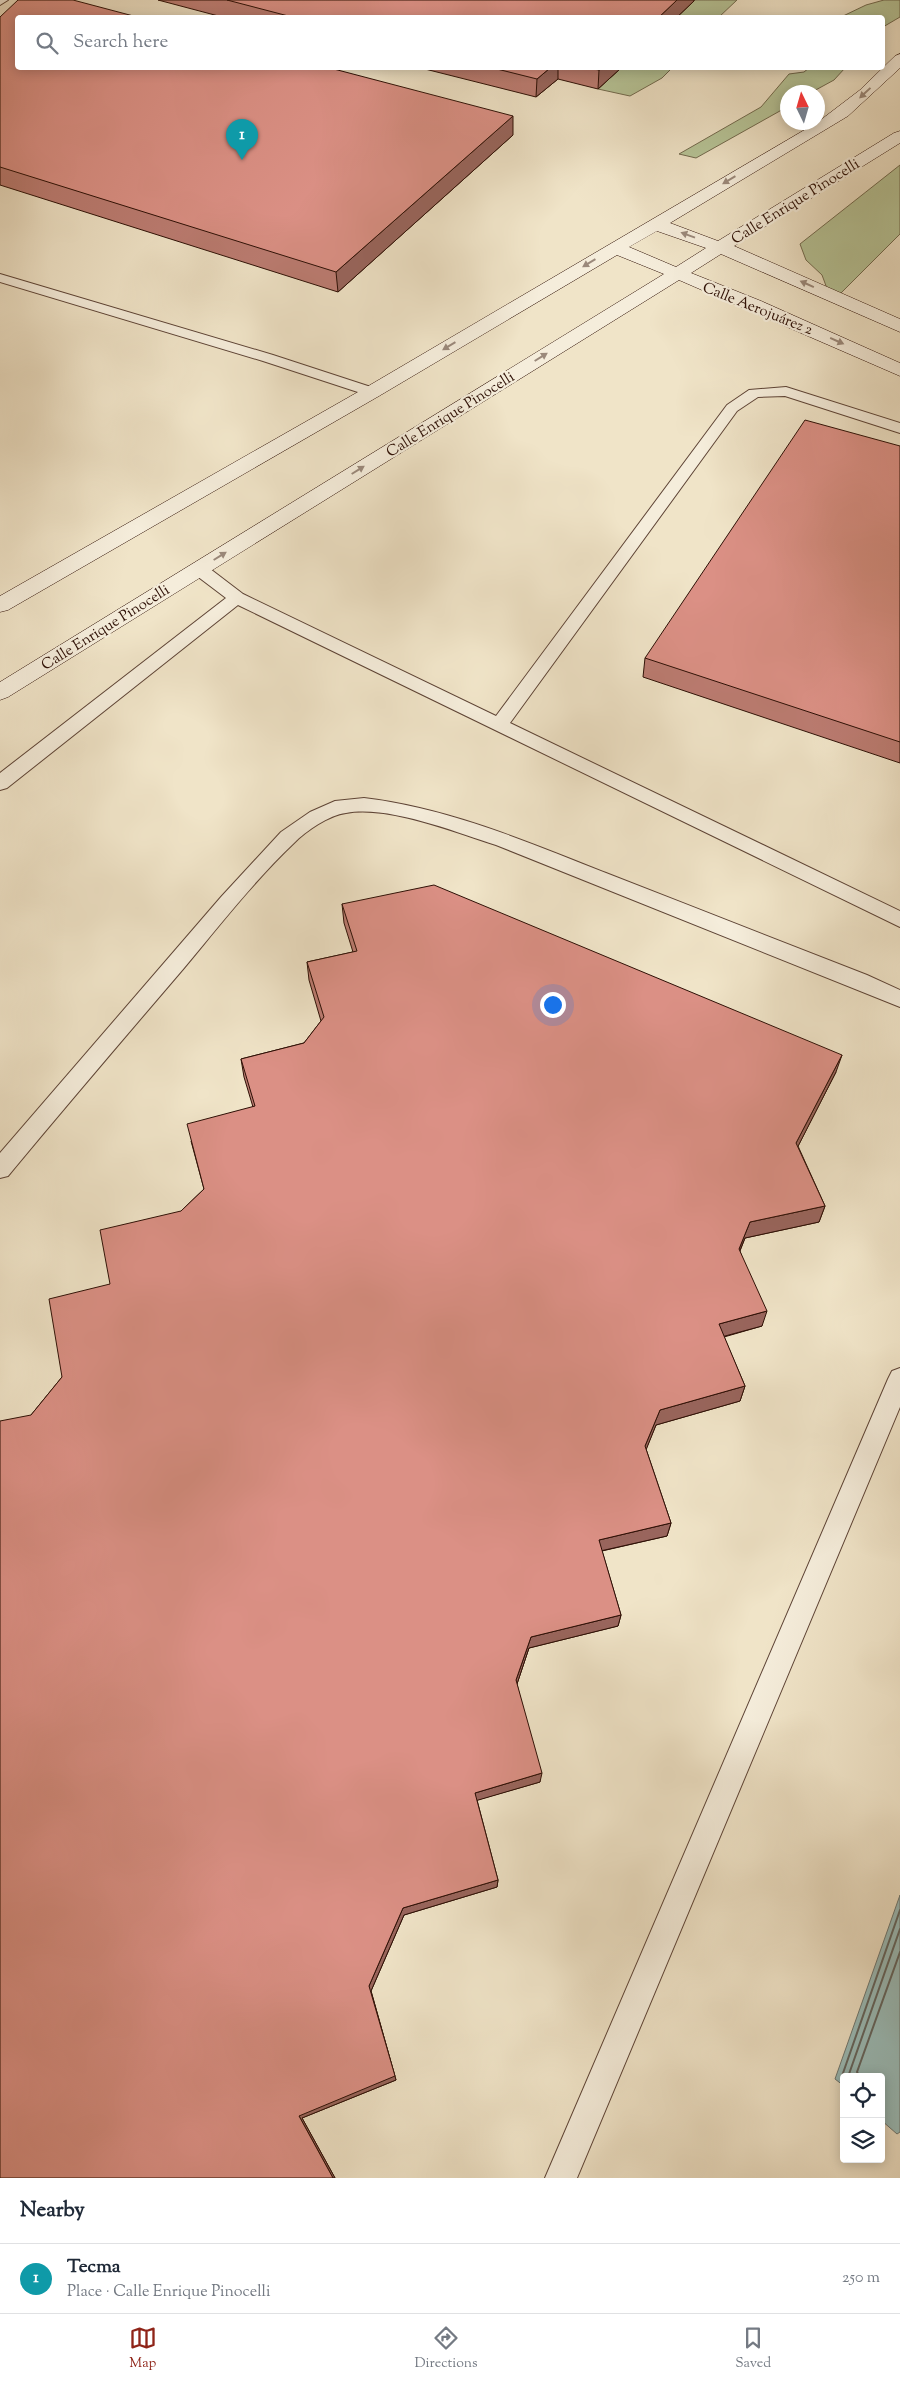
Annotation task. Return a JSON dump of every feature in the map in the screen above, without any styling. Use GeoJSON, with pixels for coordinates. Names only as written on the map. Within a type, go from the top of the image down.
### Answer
{"type":"FeatureCollection","features":[{"type":"Feature","properties":{"kind":"main road"},"geometry":{"type":"LineString","coordinates":[[0,605],[372,392],[842,113],[866,93],[900,59]]}},
{"type":"Feature","properties":{"kind":"main road","name":"Calle Enrique Pinocelli"},"geometry":{"type":"LineString","coordinates":[[0,692],[900,136]]}},
{"type":"Feature","properties":{"kind":"main road"},"geometry":{"type":"LineString","coordinates":[[656,224],[720,247],[900,326]]}},
{"type":"Feature","properties":{"kind":"main road","name":"Calle Aerojuárez 2"},"geometry":{"type":"LineString","coordinates":[[615,248],[763,309],[900,370]]}},
{"type":"Feature","properties":{"kind":"lane"},"geometry":{"type":"LineString","coordinates":[[0,278],[260,356],[372,392]]}},
{"type":"Feature","properties":{"kind":"lane"},"geometry":{"type":"LineString","coordinates":[[499,725],[732,408],[754,393],[786,391],[900,428]]}},
{"type":"Feature","properties":{"kind":"lane"},"geometry":{"type":"LineString","coordinates":[[199,569],[237,598],[900,920]]}},
{"type":"Feature","properties":{"kind":"lane"},"geometry":{"type":"LineString","coordinates":[[0,783],[237,598]]}},
{"type":"Feature","properties":{"kind":"lane"},"geometry":{"type":"LineString","coordinates":[[0,1169],[228,902],[288,836],[317,817],[342,806],[364,805],[390,808],[432,818],[503,840],[860,981],[900,999]]}},
{"type":"Feature","properties":{"kind":"lane"},"geometry":{"type":"LineString","coordinates":[[561,2178],[900,1379]]}},
{"type":"Feature","properties":{"kind":"green space"},"geometry":{"type":"Polygon","coordinates":[[[688,0],[737,0],[721,15],[679,15],[693,2],[688,0]]]}},
{"type":"Feature","properties":{"kind":"green space"},"geometry":{"type":"Polygon","coordinates":[[[884,0],[900,0],[900,17],[885,26],[885,15],[845,15],[866,5],[884,0]]]}},
{"type":"Feature","properties":{"kind":"green space"},"geometry":{"type":"Polygon","coordinates":[[[619,70],[670,70],[662,78],[630,96],[598,89],[619,70]]]}},
{"type":"Feature","properties":{"kind":"green space"},"geometry":{"type":"Polygon","coordinates":[[[806,70],[843,70],[834,80],[825,85],[780,85],[780,111],[696,158],[679,154],[761,107],[789,74],[806,70]]]}},
{"type":"Feature","properties":{"kind":"green space"},"geometry":{"type":"Polygon","coordinates":[[[900,165],[900,234],[832,302],[822,275],[806,260],[800,244],[900,165]]]}},
{"type":"Feature","properties":{"kind":"water"},"geometry":{"type":"Polygon","coordinates":[[[900,1895],[900,2132],[897,2134],[885,2124],[885,2073],[840,2073],[840,2083],[835,2079],[900,1895]]]}},
{"type":"Feature","properties":{"kind":"building"},"geometry":{"type":"Polygon","coordinates":[[[18,0],[73,0],[130,15],[15,15],[15,70],[338,70],[513,116],[336,272],[0,167],[0,17],[18,0]]]}},
{"type":"Feature","properties":{"kind":"building"},"geometry":{"type":"Polygon","coordinates":[[[227,0],[677,0],[661,15],[284,15],[227,0]]]}},
{"type":"Feature","properties":{"kind":"building"},"geometry":{"type":"Polygon","coordinates":[[[501,70],[548,70],[537,79],[501,70]]]}},
{"type":"Feature","properties":{"kind":"building"},"geometry":{"type":"Polygon","coordinates":[[[805,420],[900,446],[900,742],[645,658],[805,420]]]}},
{"type":"Feature","properties":{"kind":"building"},"geometry":{"type":"Polygon","coordinates":[[[434,885],[842,1055],[796,1143],[825,1206],[750,1222],[739,1249],[767,1311],[719,1324],[745,1386],[660,1410],[645,1446],[671,1523],[599,1540],[621,1615],[531,1637],[516,1680],[542,1773],[475,1793],[498,1880],[403,1908],[369,1986],[395,2076],[299,2116],[333,2178],[0,2178],[0,1421],[31,1415],[62,1377],[49,1299],[110,1284],[100,1230],[181,1211],[204,1189],[187,1124],[255,1106],[241,1059],[304,1043],[324,1017],[307,962],[357,951],[342,904],[434,885]]]}},
{"type":"Feature","properties":{"kind":"place","name":"Tecma"},"geometry":{"type":"Point","coordinates":[242,160]}}]}
